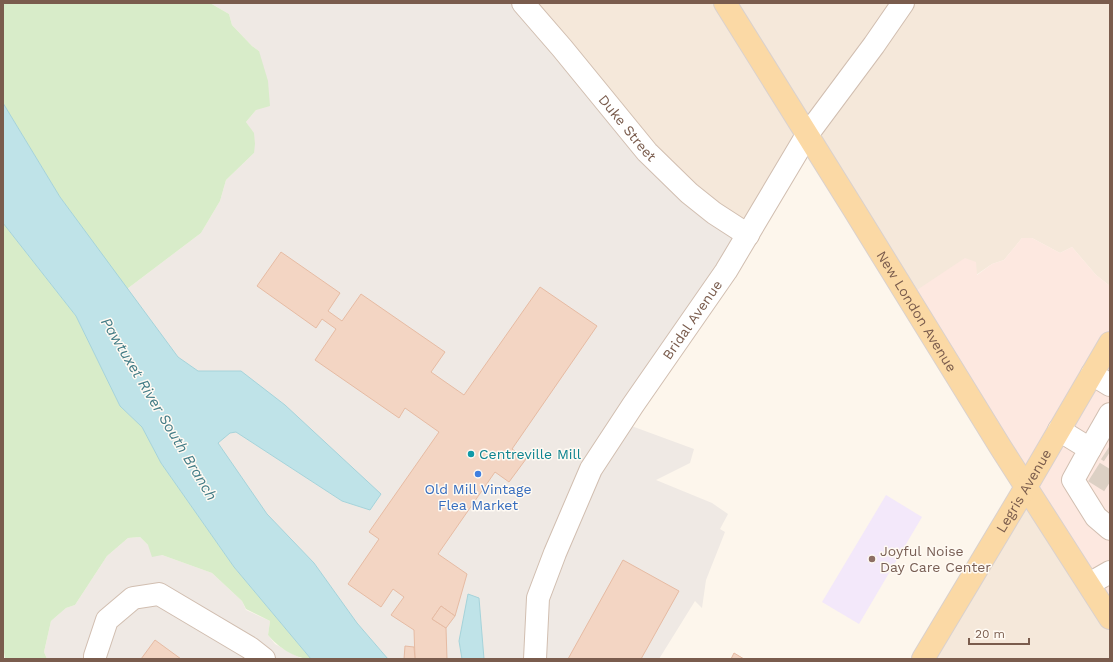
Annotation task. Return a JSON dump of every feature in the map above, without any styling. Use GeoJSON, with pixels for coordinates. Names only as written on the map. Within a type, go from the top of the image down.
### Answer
{"type":"FeatureCollection","features":[{"type":"Feature","properties":{"kind":"main road","name":"New London Avenue"},"geometry":{"type":"LineString","coordinates":[[725,3],[1026,487],[1110,618]]}},
{"type":"Feature","properties":{"kind":"main road","name":"Legris Avenue"},"geometry":{"type":"LineString","coordinates":[[923,659],[1110,343]]}},
{"type":"Feature","properties":{"kind":"street","name":"Duke Street"},"geometry":{"type":"LineString","coordinates":[[523,3],[647,152],[690,193],[714,213],[748,235]]}},
{"type":"Feature","properties":{"kind":"street","name":"Bridal Avenue"},"geometry":{"type":"LineString","coordinates":[[535,659],[538,598],[554,553],[591,469],[633,405],[726,271],[807,135],[874,45],[903,3]]}},
{"type":"Feature","properties":{"kind":"street"},"geometry":{"type":"LineString","coordinates":[[1092,374],[1110,385]]}},
{"type":"Feature","properties":{"kind":"street"},"geometry":{"type":"LineString","coordinates":[[1109,419],[1093,456],[1073,480],[1096,517],[1109,525]]}},
{"type":"Feature","properties":{"kind":"street"},"geometry":{"type":"LineString","coordinates":[[1059,430],[1093,456]]}},
{"type":"Feature","properties":{"kind":"street"},"geometry":{"type":"LineString","coordinates":[[1089,584],[1110,572]]}},
{"type":"Feature","properties":{"kind":"street"},"geometry":{"type":"LineString","coordinates":[[95,659],[107,620],[134,598],[159,594],[250,648],[264,659]]}},
{"type":"Feature","properties":{"kind":"shaded area"},"geometry":{"type":"Polygon","coordinates":[[[210,3],[522,3],[648,153],[751,238],[626,424],[694,449],[690,463],[656,480],[712,503],[728,514],[720,529],[725,532],[706,580],[702,608],[695,601],[659,659],[484,659],[479,598],[459,641],[462,659],[388,659],[357,623],[314,563],[267,514],[218,443],[230,433],[236,432],[342,501],[370,510],[241,372],[198,371],[178,357],[127,289],[201,233],[220,201],[226,180],[254,153],[254,134],[246,122],[256,110],[259,51],[252,46],[232,25],[229,14],[210,3]]]}},
{"type":"Feature","properties":{"kind":"shaded area"},"geometry":{"type":"Polygon","coordinates":[[[522,3],[1110,3],[1110,286],[1096,275],[1072,247],[1060,253],[1032,238],[1022,238],[1004,260],[992,264],[976,275],[908,296],[811,150],[761,227],[700,201],[522,3]]]}},
{"type":"Feature","properties":{"kind":"shaded area"},"geometry":{"type":"Polygon","coordinates":[[[1022,238],[1032,238],[1060,253],[1072,247],[1096,275],[1110,286],[1110,618],[908,296],[965,258],[976,262],[977,275],[992,264],[1004,260],[1022,238]]]}},
{"type":"Feature","properties":{"kind":"shaded area"},"geometry":{"type":"Polygon","coordinates":[[[1025,489],[1110,618],[1110,659],[921,659],[1025,489]]]}},
{"type":"Feature","properties":{"kind":"shaded area","name":"Joyful Noise Day Care Center"},"geometry":{"type":"Polygon","coordinates":[[[886,495],[922,517],[859,624],[822,602],[886,495]]]}},
{"type":"Feature","properties":{"kind":"shaded area"},"geometry":{"type":"Polygon","coordinates":[[[140,537],[162,555],[212,573],[242,601],[246,610],[270,621],[268,635],[275,644],[302,659],[47,659],[44,652],[51,621],[66,608],[75,605],[107,556],[128,538],[140,537]]]}},
{"type":"Feature","properties":{"kind":"green space"},"geometry":{"type":"Polygon","coordinates":[[[3,3],[210,3],[229,14],[232,25],[252,46],[259,51],[268,81],[270,106],[256,110],[246,122],[254,133],[254,153],[226,180],[220,201],[201,233],[127,289],[60,197],[3,103],[3,3]]]}},
{"type":"Feature","properties":{"kind":"green space"},"geometry":{"type":"Polygon","coordinates":[[[3,223],[76,316],[120,406],[142,427],[161,463],[234,567],[311,659],[293,655],[277,644],[268,635],[270,621],[246,609],[242,601],[212,573],[162,555],[152,557],[148,545],[140,537],[128,538],[107,556],[75,605],[66,608],[51,621],[44,652],[47,659],[5,659],[3,646],[3,223]]]}},
{"type":"Feature","properties":{"kind":"water","name":"Pawtuxet River South Branch"},"geometry":{"type":"Polygon","coordinates":[[[3,103],[60,197],[178,357],[198,371],[241,371],[285,405],[381,494],[370,510],[342,501],[236,432],[230,433],[218,443],[267,514],[314,563],[357,623],[388,659],[311,659],[234,567],[161,463],[142,427],[120,406],[76,316],[3,223],[3,103]]]}},
{"type":"Feature","properties":{"kind":"water"},"geometry":{"type":"Polygon","coordinates":[[[468,594],[479,598],[484,659],[462,659],[459,641],[468,594]]]}},
{"type":"Feature","properties":{"kind":"building","name":"Centreville Mill"},"geometry":{"type":"Polygon","coordinates":[[[281,252],[340,293],[328,311],[342,321],[361,294],[445,352],[431,372],[464,395],[540,287],[597,326],[512,449],[526,459],[509,482],[495,472],[438,554],[467,574],[455,616],[441,606],[432,619],[446,628],[447,659],[415,659],[414,630],[391,615],[404,597],[393,589],[381,607],[348,584],[379,539],[369,532],[439,432],[405,408],[399,418],[315,360],[336,329],[322,319],[316,328],[257,286],[281,252]]]}},
{"type":"Feature","properties":{"kind":"building"},"geometry":{"type":"Polygon","coordinates":[[[623,560],[679,591],[641,659],[568,659],[623,560]]]}},
{"type":"Feature","properties":{"kind":"building"},"geometry":{"type":"Polygon","coordinates":[[[441,606],[455,616],[446,628],[432,619],[441,606]]]}},
{"type":"Feature","properties":{"kind":"building"},"geometry":{"type":"Polygon","coordinates":[[[155,640],[181,659],[141,659],[155,640]]]}},
{"type":"Feature","properties":{"kind":"building"},"geometry":{"type":"Polygon","coordinates":[[[405,646],[414,647],[415,659],[404,659],[405,646]]]}},
{"type":"Feature","properties":{"kind":"building"},"geometry":{"type":"Polygon","coordinates":[[[734,653],[744,659],[731,659],[734,653]]]}},
{"type":"Feature","properties":{"kind":"tunnel"},"geometry":{"type":"LineString","coordinates":[[1094,472],[1110,482]]}},
{"type":"Feature","properties":{"kind":"place","name":"Centreville Mill"},"geometry":{"type":"Point","coordinates":[471,454]}},
{"type":"Feature","properties":{"kind":"place","name":"Old Mill Vintage Flea Market"},"geometry":{"type":"Point","coordinates":[478,474]}},
{"type":"Feature","properties":{"kind":"place","name":"Joyful Noise Day Care Center"},"geometry":{"type":"Point","coordinates":[872,559]}}]}
